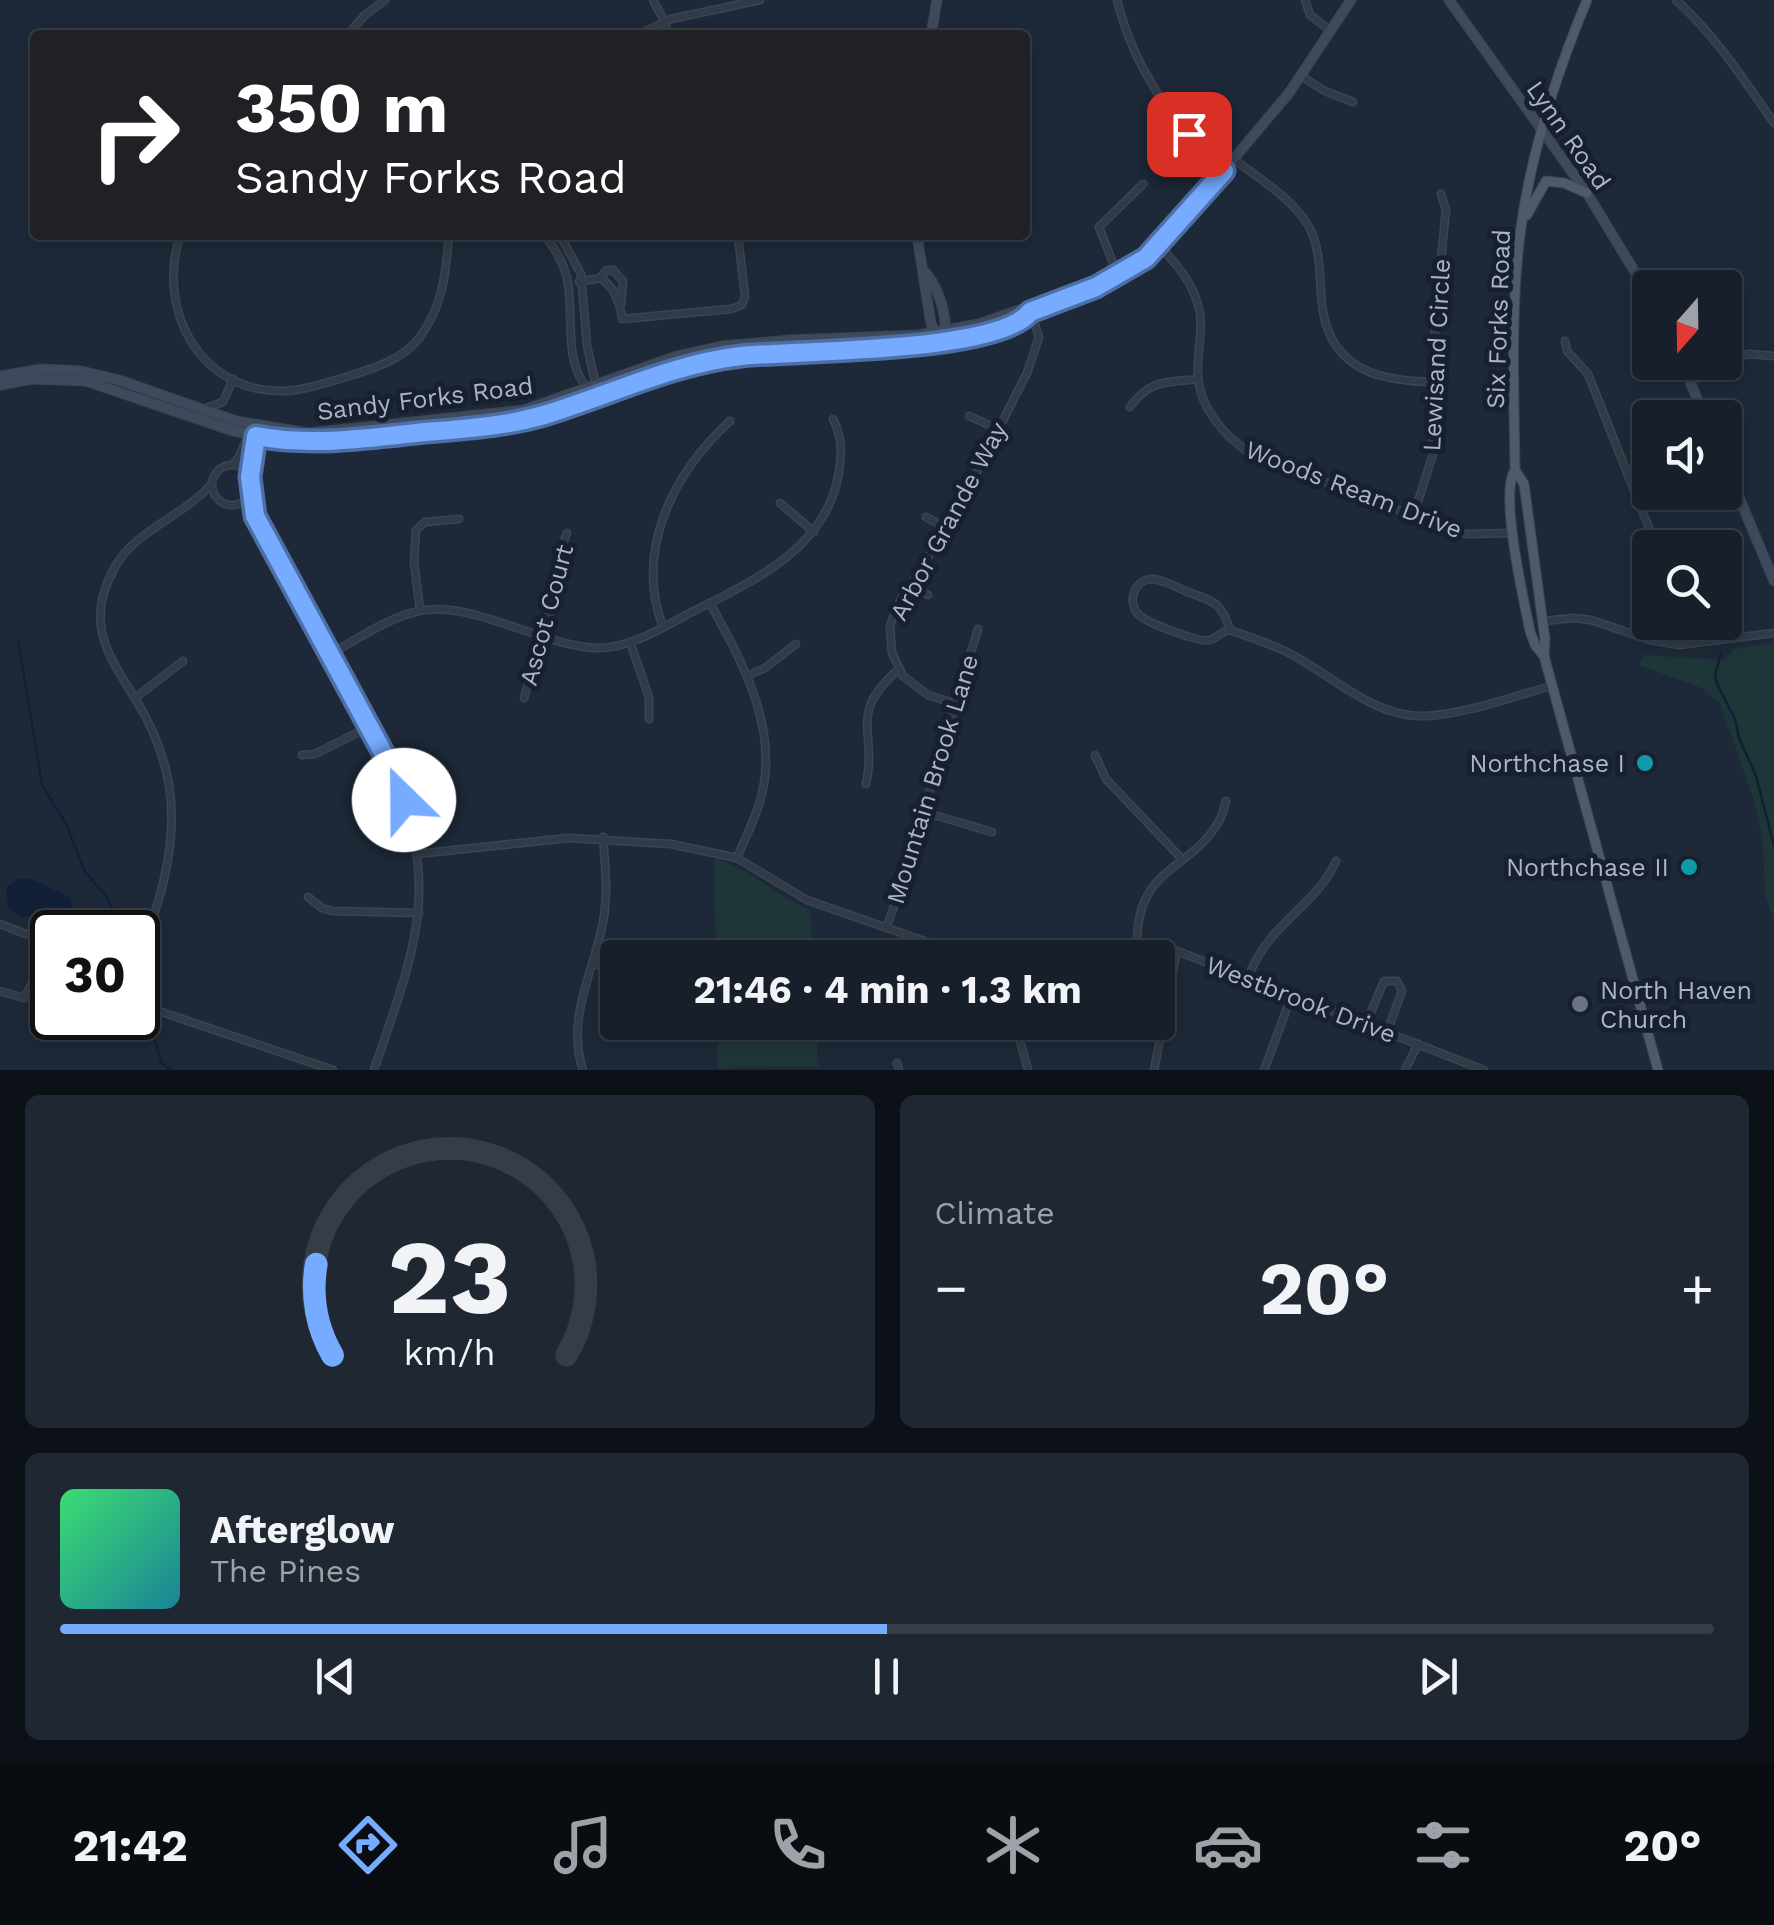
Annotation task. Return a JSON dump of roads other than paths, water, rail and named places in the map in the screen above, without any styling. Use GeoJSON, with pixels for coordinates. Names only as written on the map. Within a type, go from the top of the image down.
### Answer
{"type":"FeatureCollection","features":[{"type":"Feature","properties":{"kind":"main road","name":"Six Forks Road"},"geometry":{"type":"LineString","coordinates":[[1544,656],[1530,632],[1513,533],[1513,324],[1522,221],[1542,129],[1586,0]]}},
{"type":"Feature","properties":{"kind":"main road"},"geometry":{"type":"LineString","coordinates":[[1522,221],[1546,181],[1564,182],[1587,193]]}},
{"type":"Feature","properties":{"kind":"main road","name":"Six Forks Road"},"geometry":{"type":"LineString","coordinates":[[1515,470],[1524,484],[1546,645],[1544,656],[1658,1070]]}},
{"type":"Feature","properties":{"kind":"street"},"geometry":{"type":"LineString","coordinates":[[352,30],[385,0]]}},
{"type":"Feature","properties":{"kind":"street"},"geometry":{"type":"LineString","coordinates":[[652,0],[667,30]]}},
{"type":"Feature","properties":{"kind":"street"},"geometry":{"type":"LineString","coordinates":[[648,30],[665,22],[760,0]]}},
{"type":"Feature","properties":{"kind":"street"},"geometry":{"type":"LineString","coordinates":[[932,30],[937,0]]}},
{"type":"Feature","properties":{"kind":"street"},"geometry":{"type":"LineString","coordinates":[[1117,0],[1144,73],[1171,112],[1224,171]]}},
{"type":"Feature","properties":{"kind":"street"},"geometry":{"type":"LineString","coordinates":[[1305,0],[1310,14],[1331,31]]}},
{"type":"Feature","properties":{"kind":"street","name":"Sandy Forks Road"},"geometry":{"type":"LineString","coordinates":[[0,384],[32,379],[86,381],[253,432],[309,433],[524,410],[713,360],[1006,326],[1030,312],[1118,276],[1160,246],[1301,76],[1351,0]]}},
{"type":"Feature","properties":{"kind":"street","name":"Lynn Road"},"geometry":{"type":"LineString","coordinates":[[1448,0],[1587,193],[1634,270]]}},
{"type":"Feature","properties":{"kind":"street"},"geometry":{"type":"LineString","coordinates":[[1676,0],[1732,62],[1774,122]]}},
{"type":"Feature","properties":{"kind":"street"},"geometry":{"type":"LineString","coordinates":[[1301,76],[1352,102]]}},
{"type":"Feature","properties":{"kind":"street"},"geometry":{"type":"LineString","coordinates":[[1234,159],[1294,206],[1312,234],[1324,318],[1335,344],[1348,360],[1392,381],[1433,382]]}},
{"type":"Feature","properties":{"kind":"street"},"geometry":{"type":"LineString","coordinates":[[1118,276],[1099,227],[1143,184]]}},
{"type":"Feature","properties":{"kind":"street","name":"Lewisand Circle"},"geometry":{"type":"LineString","coordinates":[[1414,514],[1433,454],[1435,319],[1446,210],[1441,194]]}},
{"type":"Feature","properties":{"kind":"street"},"geometry":{"type":"LineString","coordinates":[[178,240],[174,252],[173,292],[186,336],[208,363],[233,379],[259,388],[287,391],[374,368],[418,341],[440,301],[449,240]]}},
{"type":"Feature","properties":{"kind":"street"},"geometry":{"type":"LineString","coordinates":[[547,240],[564,264],[576,366],[581,381],[593,390]]}},
{"type":"Feature","properties":{"kind":"street"},"geometry":{"type":"LineString","coordinates":[[563,240],[582,282],[593,390]]}},
{"type":"Feature","properties":{"kind":"street"},"geometry":{"type":"LineString","coordinates":[[568,283],[600,278],[606,270],[621,275],[618,291],[622,319],[732,310],[742,305],[746,296],[739,240]]}},
{"type":"Feature","properties":{"kind":"street"},"geometry":{"type":"LineString","coordinates":[[918,240],[933,333],[945,336],[933,280],[925,272]]}},
{"type":"Feature","properties":{"kind":"street","name":"Woods Ream Drive"},"geometry":{"type":"LineString","coordinates":[[1160,246],[1182,270],[1194,293],[1201,336],[1198,379],[1219,426],[1250,453],[1468,534],[1513,533]]}},
{"type":"Feature","properties":{"kind":"street"},"geometry":{"type":"LineString","coordinates":[[600,278],[618,291]]}},
{"type":"Feature","properties":{"kind":"street","name":"Arbor Grande Way"},"geometry":{"type":"LineString","coordinates":[[898,669],[890,626],[946,528],[1036,353],[1038,338],[1030,312]]}},
{"type":"Feature","properties":{"kind":"street","name":"Sandy Forks Road"},"geometry":{"type":"LineString","coordinates":[[593,390],[678,356],[722,346],[933,333]]}},
{"type":"Feature","properties":{"kind":"street"},"geometry":{"type":"LineString","coordinates":[[1565,341],[1567,351],[1588,374],[1650,530]]}},
{"type":"Feature","properties":{"kind":"street"},"geometry":{"type":"LineString","coordinates":[[1742,356],[1774,356]]}},
{"type":"Feature","properties":{"kind":"street","name":"Sandy Forks Road"},"geometry":{"type":"LineString","coordinates":[[0,376],[42,369],[81,371],[119,380],[233,420],[253,432]]}},
{"type":"Feature","properties":{"kind":"street"},"geometry":{"type":"LineString","coordinates":[[200,409],[223,402],[233,379]]}},
{"type":"Feature","properties":{"kind":"street"},"geometry":{"type":"LineString","coordinates":[[1130,407],[1142,390],[1153,384],[1198,379]]}},
{"type":"Feature","properties":{"kind":"street"},"geometry":{"type":"LineString","coordinates":[[223,402],[233,420]]}},
{"type":"Feature","properties":{"kind":"street"},"geometry":{"type":"LineString","coordinates":[[969,416],[998,429]]}},
{"type":"Feature","properties":{"kind":"street"},"geometry":{"type":"LineString","coordinates":[[330,654],[379,626],[420,610],[454,612],[596,648],[630,642],[710,603],[786,559],[814,532],[834,496],[842,459],[841,436],[833,419]]}},
{"type":"Feature","properties":{"kind":"street"},"geometry":{"type":"LineString","coordinates":[[662,627],[651,573],[664,514],[694,458],[730,421]]}},
{"type":"Feature","properties":{"kind":"street"},"geometry":{"type":"LineString","coordinates":[[155,910],[163,886],[172,822],[164,764],[154,735],[104,647],[103,596],[121,558],[152,530],[197,502],[216,472],[240,457],[253,432]]}},
{"type":"Feature","properties":{"kind":"street"},"geometry":{"type":"LineString","coordinates":[[253,432],[249,475],[255,516],[398,784],[418,854],[419,913],[410,963],[374,1070]]}},
{"type":"Feature","properties":{"kind":"street"},"geometry":{"type":"LineString","coordinates":[[232,464],[249,475]]}},
{"type":"Feature","properties":{"kind":"street"},"geometry":{"type":"LineString","coordinates":[[212,483],[220,500]]}},
{"type":"Feature","properties":{"kind":"street"},"geometry":{"type":"LineString","coordinates":[[236,504],[251,492]]}},
{"type":"Feature","properties":{"kind":"street"},"geometry":{"type":"LineString","coordinates":[[1742,498],[1769,553],[1774,580]]}},
{"type":"Feature","properties":{"kind":"street"},"geometry":{"type":"LineString","coordinates":[[197,502],[220,500],[236,504],[255,516]]}},
{"type":"Feature","properties":{"kind":"street"},"geometry":{"type":"LineString","coordinates":[[780,503],[814,532]]}},
{"type":"Feature","properties":{"kind":"street"},"geometry":{"type":"LineString","coordinates":[[926,516],[946,528]]}},
{"type":"Feature","properties":{"kind":"street"},"geometry":{"type":"LineString","coordinates":[[420,610],[414,562],[416,530],[425,522],[459,519]]}},
{"type":"Feature","properties":{"kind":"street","name":"Ascot Court"},"geometry":{"type":"LineString","coordinates":[[524,698],[552,600],[561,544],[568,532]]}},
{"type":"Feature","properties":{"kind":"street"},"geometry":{"type":"LineString","coordinates":[[1230,630],[1224,610],[1215,602],[1153,579],[1140,583],[1133,592],[1136,613],[1179,632],[1210,640],[1230,630],[1284,650],[1366,700],[1412,715],[1426,716],[1552,686]]}},
{"type":"Feature","properties":{"kind":"street"},"geometry":{"type":"LineString","coordinates":[[911,585],[928,595]]}},
{"type":"Feature","properties":{"kind":"street"},"geometry":{"type":"LineString","coordinates":[[710,603],[749,675],[765,753],[761,798],[737,858]]}},
{"type":"Feature","properties":{"kind":"street"},"geometry":{"type":"LineString","coordinates":[[1542,621],[1574,618],[1632,633]]}},
{"type":"Feature","properties":{"kind":"street","name":"Mountain Brook Lane"},"geometry":{"type":"LineString","coordinates":[[886,928],[978,630]]}},
{"type":"Feature","properties":{"kind":"street"},"geometry":{"type":"LineString","coordinates":[[1742,637],[1774,633]]}},
{"type":"Feature","properties":{"kind":"street"},"geometry":{"type":"LineString","coordinates":[[1660,640],[1678,644],[1713,640]]}},
{"type":"Feature","properties":{"kind":"street"},"geometry":{"type":"LineString","coordinates":[[630,642],[649,697],[649,719]]}},
{"type":"Feature","properties":{"kind":"street"},"geometry":{"type":"LineString","coordinates":[[749,675],[796,644]]}},
{"type":"Feature","properties":{"kind":"street"},"geometry":{"type":"LineString","coordinates":[[134,698],[183,662]]}},
{"type":"Feature","properties":{"kind":"street"},"geometry":{"type":"LineString","coordinates":[[866,784],[870,758],[866,722],[870,704],[878,687],[898,669],[913,686],[956,704]]}},
{"type":"Feature","properties":{"kind":"street"},"geometry":{"type":"LineString","coordinates":[[302,754],[314,754],[369,727]]}},
{"type":"Feature","properties":{"kind":"street"},"geometry":{"type":"LineString","coordinates":[[1095,755],[1106,779],[1181,858]]}},
{"type":"Feature","properties":{"kind":"street"},"geometry":{"type":"LineString","coordinates":[[1137,940],[1137,927],[1150,890],[1218,823],[1226,801]]}},
{"type":"Feature","properties":{"kind":"street"},"geometry":{"type":"LineString","coordinates":[[924,812],[992,832]]}},
{"type":"Feature","properties":{"kind":"street"},"geometry":{"type":"LineString","coordinates":[[584,1070],[576,1022],[606,904],[603,837]]}},
{"type":"Feature","properties":{"kind":"street","name":"Westbrook Drive"},"geometry":{"type":"LineString","coordinates":[[418,854],[529,840],[603,837],[672,844],[737,858],[807,900],[921,940]]}},
{"type":"Feature","properties":{"kind":"street"},"geometry":{"type":"LineString","coordinates":[[1248,978],[1261,947],[1326,880],[1336,861]]}},
{"type":"Feature","properties":{"kind":"street"},"geometry":{"type":"LineString","coordinates":[[308,897],[332,911],[419,913]]}},
{"type":"Feature","properties":{"kind":"street"},"geometry":{"type":"LineString","coordinates":[[0,924],[35,937],[44,948],[25,997],[0,991]]}},
{"type":"Feature","properties":{"kind":"street"},"geometry":{"type":"LineString","coordinates":[[1154,1070],[1177,951]]}},
{"type":"Feature","properties":{"kind":"street","name":"Westbrook Drive"},"geometry":{"type":"LineString","coordinates":[[1177,951],[1484,1070]]}},
{"type":"Feature","properties":{"kind":"street"},"geometry":{"type":"LineString","coordinates":[[592,963],[600,965]]}},
{"type":"Feature","properties":{"kind":"street"},"geometry":{"type":"LineString","coordinates":[[1366,1024],[1384,981],[1396,981],[1402,991],[1387,1032]]}},
{"type":"Feature","properties":{"kind":"street"},"geometry":{"type":"LineString","coordinates":[[1264,1070],[1292,995]]}},
{"type":"Feature","properties":{"kind":"street"},"geometry":{"type":"LineString","coordinates":[[160,1011],[333,1070]]}},
{"type":"Feature","properties":{"kind":"street"},"geometry":{"type":"LineString","coordinates":[[1019,1040],[1028,1070]]}},
{"type":"Feature","properties":{"kind":"street"},"geometry":{"type":"LineString","coordinates":[[1405,1070],[1418,1044]]}},
{"type":"Feature","properties":{"kind":"water"},"geometry":{"type":"Polygon","coordinates":[[[17,879],[31,879],[70,897],[73,910],[30,910],[30,916],[21,917],[8,908],[6,888],[17,879]]]}},
{"type":"Feature","properties":{"kind":"waterway"},"geometry":{"type":"LineString","coordinates":[[18,640],[42,785],[66,824],[85,872],[113,910]]}},
{"type":"Feature","properties":{"kind":"waterway"},"geometry":{"type":"LineString","coordinates":[[1721,653],[1715,675],[1718,686],[1756,776],[1774,846]]}},
{"type":"Feature","properties":{"kind":"waterway"},"geometry":{"type":"LineString","coordinates":[[155,1040],[161,1062],[170,1070]]}},
{"type":"Feature","properties":{"kind":"place","name":"Northchase I"},"geometry":{"type":"Point","coordinates":[1645,763]}},
{"type":"Feature","properties":{"kind":"place","name":"Northchase II"},"geometry":{"type":"Point","coordinates":[1689,867]}},
{"type":"Feature","properties":{"kind":"place","name":"North Haven Church"},"geometry":{"type":"Point","coordinates":[1580,1004]}}]}
